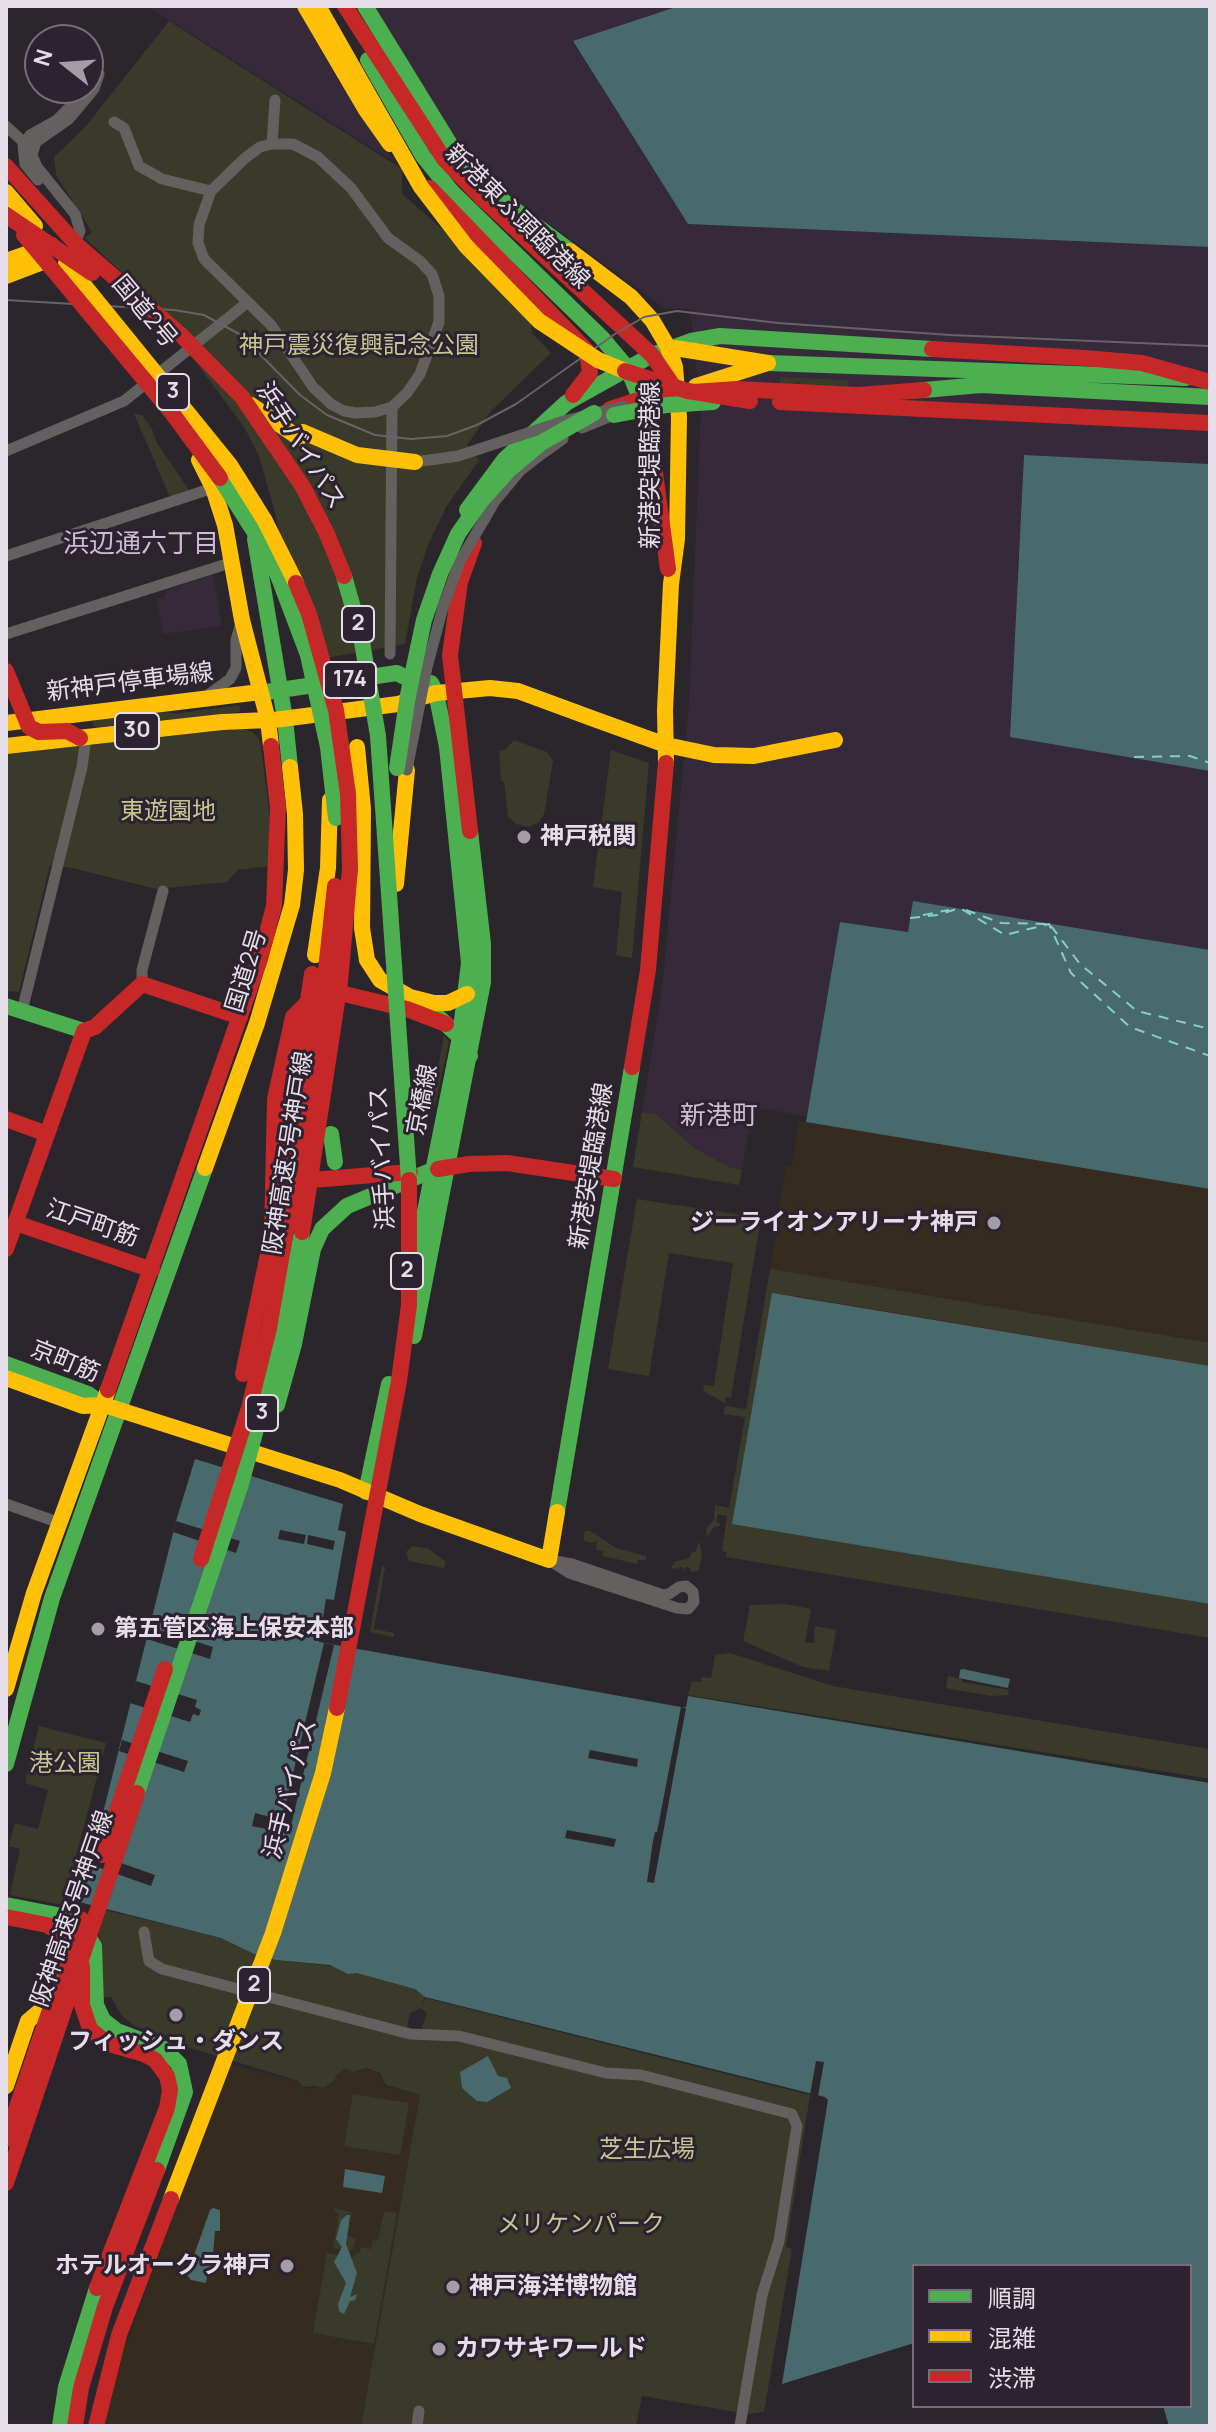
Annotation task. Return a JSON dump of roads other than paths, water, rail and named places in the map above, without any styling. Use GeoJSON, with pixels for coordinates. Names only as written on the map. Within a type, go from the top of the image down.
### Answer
{"type":"FeatureCollection","features":[{"type":"Feature","properties":{"kind":"main road"},"geometry":{"type":"LineString","coordinates":[[305,6],[366,110],[409,165],[587,351],[590,373],[566,403]]}},
{"type":"Feature","properties":{"kind":"main road"},"geometry":{"type":"LineString","coordinates":[[318,6],[421,187],[466,246],[539,321],[598,360],[645,379],[699,393],[1210,423]]}},
{"type":"Feature","properties":{"kind":"main road"},"geometry":{"type":"LineString","coordinates":[[326,6],[425,182],[471,241],[542,316],[588,346],[646,372],[750,398]]}},
{"type":"Feature","properties":{"kind":"main road","name":"新港東ふ頭臨港線"},"geometry":{"type":"LineString","coordinates":[[337,6],[423,156],[452,192],[602,338],[628,369]]}},
{"type":"Feature","properties":{"kind":"main road"},"geometry":{"type":"LineString","coordinates":[[345,6],[432,143],[458,175],[652,355],[678,393]]}},
{"type":"Feature","properties":{"kind":"main road","name":"新港東ふ頭臨港線"},"geometry":{"type":"LineString","coordinates":[[365,6],[475,180],[631,297],[652,320],[668,347]]}},
{"type":"Feature","properties":{"kind":"main road","name":"浜手バイパス"},"geometry":{"type":"LineString","coordinates":[[6,166],[77,245],[212,368],[257,416],[303,487],[327,534],[347,584],[361,636],[376,724],[411,1208],[409,1305],[397,1396],[338,1710],[319,1786],[292,1878],[254,1985],[123,2323],[94,2426]]}},
{"type":"Feature","properties":{"kind":"main road","name":"国道2号"},"geometry":{"type":"LineString","coordinates":[[6,190],[163,372],[224,458],[250,517],[259,556],[278,691],[274,906],[260,959],[152,1270],[52,1598],[7,1758]]}},
{"type":"Feature","properties":{"kind":"main road","name":"阪神高速3号神戸線"},"geometry":{"type":"LineString","coordinates":[[6,190],[190,413],[230,465],[265,521],[309,614],[336,710],[349,807],[350,869],[340,982],[302,1233],[283,1331],[241,1484],[205,1570],[6,2139]]}},
{"type":"Feature","properties":{"kind":"main road","name":"国道2号"},"geometry":{"type":"LineString","coordinates":[[6,216],[36,257],[189,442],[213,488],[233,562],[242,620],[260,692],[276,720],[295,814],[296,870],[288,919],[257,1023],[112,1408],[14,1632],[6,1689]]}},
{"type":"Feature","properties":{"kind":"main road","name":"浜手バイパス"},"geometry":{"type":"LineString","coordinates":[[6,216],[83,266],[212,368],[252,419],[299,488],[323,536],[357,636],[367,686],[388,915],[404,1151],[406,1277],[395,1381],[341,1671],[319,1771],[288,1876],[244,2000],[132,2284],[104,2367],[94,2426]]}},
{"type":"Feature","properties":{"kind":"main road","name":"阪神高速3号神戸線"},"geometry":{"type":"LineString","coordinates":[[6,216],[172,413],[245,515],[277,573],[296,619],[315,681],[328,747],[336,820],[335,894],[300,1150],[260,1364],[205,1570],[6,2183]]}},
{"type":"Feature","properties":{"kind":"main road"},"geometry":{"type":"LineString","coordinates":[[6,276],[36,257],[58,249]]}},
{"type":"Feature","properties":{"kind":"main road"},"geometry":{"type":"LineString","coordinates":[[6,261],[36,257]]}},
{"type":"Feature","properties":{"kind":"main road"},"geometry":{"type":"LineString","coordinates":[[566,403],[668,347],[720,336],[1142,363],[1210,380]]}},
{"type":"Feature","properties":{"kind":"main road"},"geometry":{"type":"LineString","coordinates":[[668,347],[768,363],[1210,380]]}},
{"type":"Feature","properties":{"kind":"main road","name":"新港突堤臨港線"},"geometry":{"type":"LineString","coordinates":[[549,1560],[648,970],[666,767],[671,584],[677,539],[678,393],[675,367],[668,347]]}},
{"type":"Feature","properties":{"kind":"main road"},"geometry":{"type":"LineString","coordinates":[[678,393],[768,363]]}},
{"type":"Feature","properties":{"kind":"main road"},"geometry":{"type":"LineString","coordinates":[[212,368],[251,404],[299,438]]}},
{"type":"Feature","properties":{"kind":"main road"},"geometry":{"type":"LineString","coordinates":[[212,368],[271,412],[320,441],[375,459],[415,462]]}},
{"type":"Feature","properties":{"kind":"main road","name":"新港突堤臨港線"},"geometry":{"type":"LineString","coordinates":[[628,369],[648,418],[671,584]]}},
{"type":"Feature","properties":{"kind":"main road"},"geometry":{"type":"LineString","coordinates":[[678,393],[737,389],[858,395],[981,385],[1210,397]]}},
{"type":"Feature","properties":{"kind":"main road","name":"京橋線"},"geometry":{"type":"LineString","coordinates":[[440,1169],[470,1056],[482,995],[483,944],[450,655],[460,582],[473,545],[492,509],[530,461],[551,444],[615,406],[678,393]]}},
{"type":"Feature","properties":{"kind":"main road"},"geometry":{"type":"LineString","coordinates":[[614,415],[667,405],[750,398],[1210,416]]}},
{"type":"Feature","properties":{"kind":"main road","name":"京橋線"},"geometry":{"type":"LineString","coordinates":[[374,1495],[440,1169],[467,994],[468,938],[447,747],[436,693],[421,663],[422,647],[439,579],[460,522],[504,460],[566,403]]}},
{"type":"Feature","properties":{"kind":"main road"},"geometry":{"type":"LineString","coordinates":[[388,915],[394,803],[404,720],[424,620],[440,574],[458,534],[495,484],[541,443],[594,413]]}},
{"type":"Feature","properties":{"kind":"main road","name":"3"},"geometry":{"type":"LineString","coordinates":[[309,614],[341,680],[357,747],[363,809],[362,928],[367,960],[380,980],[408,1003],[446,1024],[460,1037],[470,1056]]}},
{"type":"Feature","properties":{"kind":"main road"},"geometry":{"type":"LineString","coordinates":[[6,671],[29,720],[73,721],[81,727],[83,737]]}},
{"type":"Feature","properties":{"kind":"main road","name":"174"},"geometry":{"type":"LineString","coordinates":[[260,692],[397,673],[436,693]]}},
{"type":"Feature","properties":{"kind":"main road","name":"174"},"geometry":{"type":"LineString","coordinates":[[276,720],[398,704],[436,693],[511,689],[666,745]]}},
{"type":"Feature","properties":{"kind":"main road","name":"新神戸停車場線"},"geometry":{"type":"LineString","coordinates":[[6,723],[260,692]]}},
{"type":"Feature","properties":{"kind":"main road","name":"新神戸停車場線"},"geometry":{"type":"LineString","coordinates":[[6,746],[222,722],[276,720]]}},
{"type":"Feature","properties":{"kind":"main road"},"geometry":{"type":"LineString","coordinates":[[666,745],[695,753],[735,756],[803,748],[835,740]]}},
{"type":"Feature","properties":{"kind":"main road","name":"3"},"geometry":{"type":"LineString","coordinates":[[328,747],[331,819],[328,868],[284,1102],[287,1160],[291,1170],[300,1177],[312,1180],[440,1169]]}},
{"type":"Feature","properties":{"kind":"main road"},"geometry":{"type":"LineString","coordinates":[[395,960],[397,868],[407,770]]}},
{"type":"Feature","properties":{"kind":"main road"},"geometry":{"type":"LineString","coordinates":[[335,1162],[331,1134],[331,1080],[340,982]]}},
{"type":"Feature","properties":{"kind":"main road"},"geometry":{"type":"LineString","coordinates":[[14,1009],[84,1031],[95,1027],[142,984],[240,1017]]}},
{"type":"Feature","properties":{"kind":"main road","name":"3"},"geometry":{"type":"LineString","coordinates":[[205,1570],[269,1257],[289,1027],[304,1004],[319,995],[340,993],[408,1003],[448,1003]]}},
{"type":"Feature","properties":{"kind":"main road"},"geometry":{"type":"LineString","coordinates":[[427,1008],[467,994]]}},
{"type":"Feature","properties":{"kind":"main road"},"geometry":{"type":"LineString","coordinates":[[408,1003],[427,1008],[446,1024]]}},
{"type":"Feature","properties":{"kind":"main road"},"geometry":{"type":"LineString","coordinates":[[7,1242],[84,1031]]}},
{"type":"Feature","properties":{"kind":"main road"},"geometry":{"type":"LineString","coordinates":[[6,1119],[47,1134]]}},
{"type":"Feature","properties":{"kind":"main road"},"geometry":{"type":"LineString","coordinates":[[440,1169],[489,1162],[507,1163],[614,1179]]}},
{"type":"Feature","properties":{"kind":"main road","name":"3"},"geometry":{"type":"LineString","coordinates":[[205,1570],[245,1495],[277,1405],[294,1344],[313,1249],[329,1220],[363,1198],[440,1169]]}},
{"type":"Feature","properties":{"kind":"main road","name":"江戸町筋"},"geometry":{"type":"LineString","coordinates":[[16,1223],[152,1270]]}},
{"type":"Feature","properties":{"kind":"main road","name":"京町筋"},"geometry":{"type":"LineString","coordinates":[[6,1364],[88,1394],[112,1408]]}},
{"type":"Feature","properties":{"kind":"main road","name":"京町筋"},"geometry":{"type":"LineString","coordinates":[[6,1378],[83,1406],[112,1408]]}},
{"type":"Feature","properties":{"kind":"main road"},"geometry":{"type":"LineString","coordinates":[[112,1408],[340,1480],[462,1530],[549,1560]]}},
{"type":"Feature","properties":{"kind":"main road"},"geometry":{"type":"LineString","coordinates":[[6,1905],[68,1918],[87,1932],[95,1949],[96,2005],[103,2020],[117,2031],[164,2049],[182,2071],[185,2085],[183,2099],[165,2132],[66,2387],[60,2426]]}},
{"type":"Feature","properties":{"kind":"main road"},"geometry":{"type":"LineString","coordinates":[[6,1917],[47,1925],[66,1937],[79,1956],[84,2016],[94,2035],[106,2043],[150,2056],[164,2070],[170,2096],[165,2132]]}},
{"type":"Feature","properties":{"kind":"main road"},"geometry":{"type":"LineString","coordinates":[[6,2086],[28,2021],[41,2010],[82,1992]]}},
{"type":"Feature","properties":{"kind":"main road"},"geometry":{"type":"LineString","coordinates":[[75,2426],[91,2327]]}},
{"type":"Feature","properties":{"kind":"street"},"geometry":{"type":"LineString","coordinates":[[272,144],[275,100]]}},
{"type":"Feature","properties":{"kind":"street"},"geometry":{"type":"LineString","coordinates":[[58,249],[68,216],[22,157],[29,146],[30,135],[57,120],[73,104]]}},
{"type":"Feature","properties":{"kind":"street"},"geometry":{"type":"LineString","coordinates":[[29,146],[69,119],[82,104]]}},
{"type":"Feature","properties":{"kind":"street"},"geometry":{"type":"LineString","coordinates":[[114,122],[124,128],[139,166],[162,179],[211,191]]}},
{"type":"Feature","properties":{"kind":"street"},"geometry":{"type":"LineString","coordinates":[[6,126],[29,146]]}},
{"type":"Feature","properties":{"kind":"street"},"geometry":{"type":"LineString","coordinates":[[272,144],[293,144],[318,157],[351,188],[388,238],[420,261],[432,274],[439,296],[439,322],[420,374],[392,407],[356,413],[331,404],[313,387],[271,325],[204,259],[198,243],[199,225],[211,191],[245,158],[260,147],[272,144]]}},
{"type":"Feature","properties":{"kind":"street"},"geometry":{"type":"LineString","coordinates":[[6,451],[124,401],[248,302]]}},
{"type":"Feature","properties":{"kind":"street"},"geometry":{"type":"LineString","coordinates":[[415,462],[458,456],[594,413],[666,399],[750,398]]}},
{"type":"Feature","properties":{"kind":"street"},"geometry":{"type":"LineString","coordinates":[[390,654],[392,407]]}},
{"type":"Feature","properties":{"kind":"street"},"geometry":{"type":"LineString","coordinates":[[299,438],[335,454],[375,466],[437,468],[614,415]]}},
{"type":"Feature","properties":{"kind":"street"},"geometry":{"type":"LineString","coordinates":[[407,770],[434,638],[460,561],[482,520],[514,479],[539,456],[579,430],[614,415]]}},
{"type":"Feature","properties":{"kind":"street"},"geometry":{"type":"LineString","coordinates":[[6,556],[213,488]]}},
{"type":"Feature","properties":{"kind":"street"},"geometry":{"type":"LineString","coordinates":[[6,634],[233,562]]}},
{"type":"Feature","properties":{"kind":"street"},"geometry":{"type":"LineString","coordinates":[[200,700],[230,679],[236,668],[236,640],[242,620]]}},
{"type":"Feature","properties":{"kind":"street"},"geometry":{"type":"LineString","coordinates":[[14,1009],[82,767],[83,737]]}},
{"type":"Feature","properties":{"kind":"street"},"geometry":{"type":"LineString","coordinates":[[142,984],[142,970],[163,891]]}},
{"type":"Feature","properties":{"kind":"street"},"geometry":{"type":"LineString","coordinates":[[6,1504],[60,1523]]}},
{"type":"Feature","properties":{"kind":"street"},"geometry":{"type":"LineString","coordinates":[[549,1560],[572,1564],[663,1595],[686,1586],[693,1592],[694,1602],[688,1609],[681,1610],[569,1573],[549,1560]]}},
{"type":"Feature","properties":{"kind":"street"},"geometry":{"type":"LineString","coordinates":[[144,1932],[149,1961],[162,1969],[410,2034],[459,2036],[606,2073],[641,2075],[792,2114],[797,2126],[779,2241],[762,2295],[740,2426]]}},
{"type":"Feature","properties":{"kind":"street"},"geometry":{"type":"LineString","coordinates":[[417,2426],[419,2411]]}},
{"type":"Feature","properties":{"kind":"water"},"geometry":{"type":"Polygon","coordinates":[[[679,6],[1210,6],[1210,247],[688,224],[573,41],[679,6]]]}},
{"type":"Feature","properties":{"kind":"water"},"geometry":{"type":"Polygon","coordinates":[[[1024,455],[1210,464],[1210,771],[1010,737],[1024,455]]]}},
{"type":"Feature","properties":{"kind":"water"},"geometry":{"type":"Polygon","coordinates":[[[913,901],[1210,950],[1210,1189],[806,1122],[840,922],[908,932],[913,901]]]}},
{"type":"Feature","properties":{"kind":"water"},"geometry":{"type":"Polygon","coordinates":[[[772,1293],[1210,1366],[1210,1604],[732,1524],[772,1293]]]}},
{"type":"Feature","properties":{"kind":"water"},"geometry":{"type":"Polygon","coordinates":[[[195,1459],[343,1504],[338,1530],[346,1532],[334,1600],[326,1599],[319,1642],[681,1707],[686,1707],[688,1696],[1210,1783],[1210,2426],[1169,2426],[1164,2408],[1192,2408],[1192,2264],[912,2264],[912,2344],[782,2384],[828,2100],[825,2097],[425,1997],[415,1989],[357,1973],[348,1974],[330,1965],[276,1960],[254,1954],[221,1938],[75,1901],[86,1863],[93,1853],[176,1521],[195,1459]]]}},
{"type":"Feature","properties":{"kind":"water"},"geometry":{"type":"Polygon","coordinates":[[[963,1669],[1010,1679],[1008,1688],[959,1678],[963,1669]]]}},
{"type":"Feature","properties":{"kind":"water"},"geometry":{"type":"Polygon","coordinates":[[[488,2056],[498,2076],[507,2078],[511,2088],[487,2102],[477,2101],[462,2088],[460,2072],[488,2056]]]}},
{"type":"Feature","properties":{"kind":"water"},"geometry":{"type":"Polygon","coordinates":[[[345,2169],[385,2176],[382,2193],[343,2187],[345,2169]]]}},
{"type":"Feature","properties":{"kind":"water"},"geometry":{"type":"Polygon","coordinates":[[[213,2208],[220,2210],[220,2231],[215,2231],[212,2268],[208,2269],[206,2283],[191,2280],[187,2275],[213,2208]]]}},
{"type":"Feature","properties":{"kind":"water"},"geometry":{"type":"Polygon","coordinates":[[[350,2215],[346,2244],[357,2273],[350,2297],[357,2294],[344,2314],[339,2311],[338,2304],[346,2283],[334,2262],[342,2247],[336,2239],[341,2220],[350,2215]]]}},
{"type":"Feature","properties":{"kind":"tram line"},"geometry":{"type":"LineString","coordinates":[[6,300],[174,310],[204,315],[241,335],[300,395],[327,415],[375,435],[411,439],[447,436],[477,425],[516,404],[644,317],[677,311],[778,323],[950,335],[1210,346]]}},
{"type":"Feature","properties":{"kind":"place","name":"神戸税関"},"geometry":{"type":"Point","coordinates":[524,837]}},
{"type":"Feature","properties":{"kind":"place","name":"ジーライオンアリーナ神戸"},"geometry":{"type":"Point","coordinates":[994,1223]}},
{"type":"Feature","properties":{"kind":"place","name":"第五管区海上保安本部"},"geometry":{"type":"Point","coordinates":[98,1629]}},
{"type":"Feature","properties":{"kind":"place","name":"フィッシュ・ダンス"},"geometry":{"type":"Point","coordinates":[176,2015]}},
{"type":"Feature","properties":{"kind":"place","name":"ホテルオークラ神戸"},"geometry":{"type":"Point","coordinates":[287,2266]}},
{"type":"Feature","properties":{"kind":"place","name":"神戸海洋博物館"},"geometry":{"type":"Point","coordinates":[453,2287]}},
{"type":"Feature","properties":{"kind":"place","name":"カワサキワールド"},"geometry":{"type":"Point","coordinates":[439,2349]}},
{"type":"Feature","properties":{"kind":"district","name":"浜辺通六丁目"},"geometry":{"type":"Point","coordinates":[141,545]}},
{"type":"Feature","properties":{"kind":"district","name":"新港町"},"geometry":{"type":"Point","coordinates":[719,1117]}},
{"type":"Feature","properties":{"kind":"park label","name":"神戸震災復興記念公園"},"geometry":{"type":"Point","coordinates":[359,346]}},
{"type":"Feature","properties":{"kind":"park label","name":"東遊園地"},"geometry":{"type":"Point","coordinates":[168,812]}},
{"type":"Feature","properties":{"kind":"park label","name":"港公園"},"geometry":{"type":"Point","coordinates":[65,1764]}},
{"type":"Feature","properties":{"kind":"park label","name":"芝生広場"},"geometry":{"type":"Point","coordinates":[647,2150]}},
{"type":"Feature","properties":{"kind":"park label","name":"メリケンパーク"},"geometry":{"type":"Point","coordinates":[581,2225]}}]}
